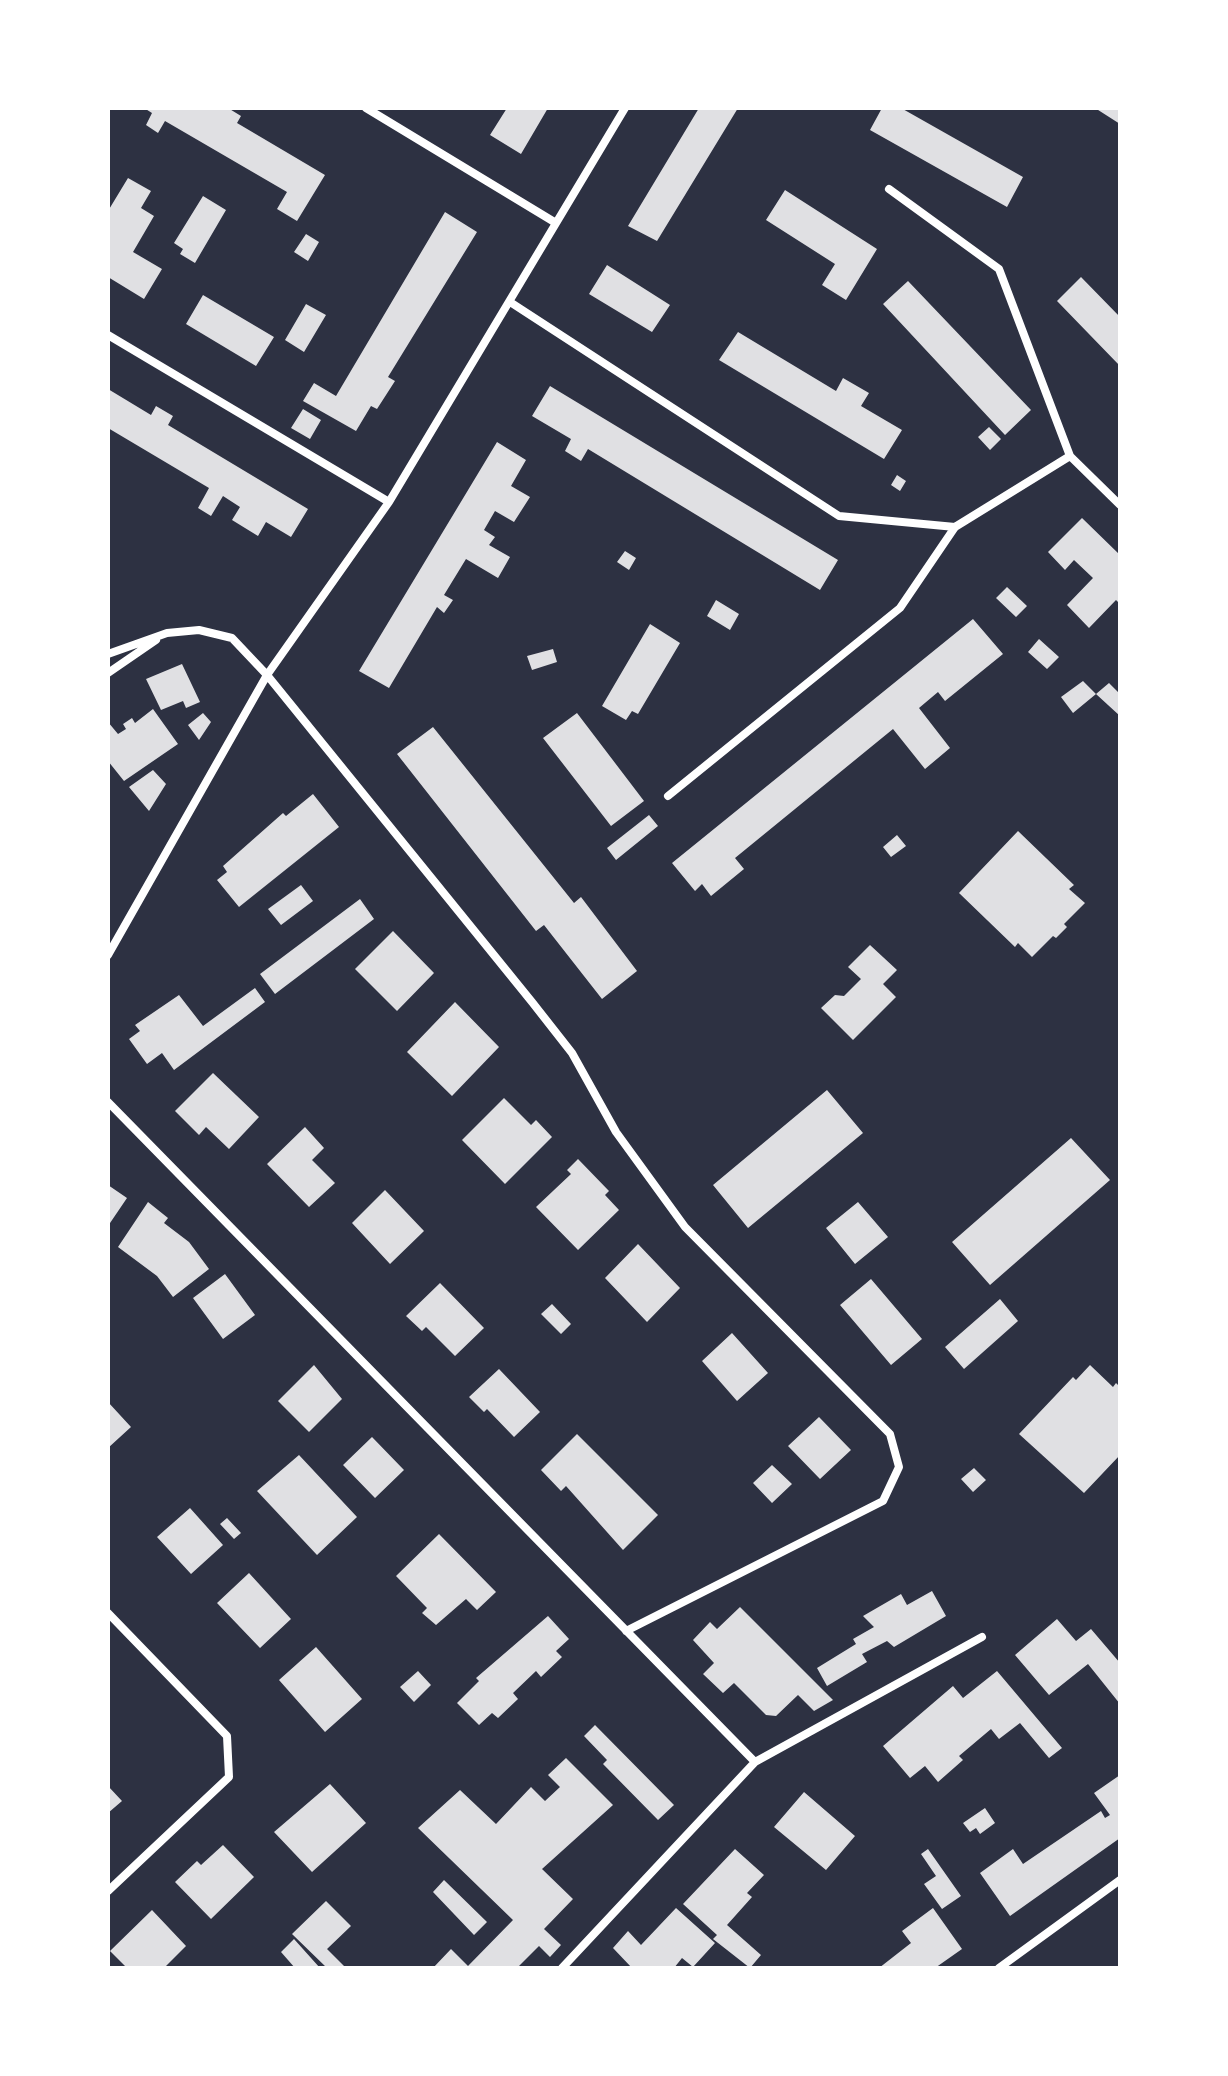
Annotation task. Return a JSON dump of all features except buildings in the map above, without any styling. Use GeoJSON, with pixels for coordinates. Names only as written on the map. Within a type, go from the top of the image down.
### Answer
{"type":"FeatureCollection","features":[{"type":"Feature","properties":{"kind":"street"},"geometry":{"type":"LineString","coordinates":[[366,108],[556,223]]}},
{"type":"Feature","properties":{"kind":"street"},"geometry":{"type":"LineString","coordinates":[[108,955],[267,675],[389,502],[625,108]]}},
{"type":"Feature","properties":{"kind":"street"},"geometry":{"type":"LineString","coordinates":[[889,189],[999,269],[1070,456],[1120,505]]}},
{"type":"Feature","properties":{"kind":"street"},"geometry":{"type":"LineString","coordinates":[[510,302],[839,516],[955,527]]}},
{"type":"Feature","properties":{"kind":"street"},"geometry":{"type":"LineString","coordinates":[[108,335],[389,502]]}},
{"type":"Feature","properties":{"kind":"street"},"geometry":{"type":"LineString","coordinates":[[668,796],[900,608],[955,527],[1070,456]]}},
{"type":"Feature","properties":{"kind":"street"},"geometry":{"type":"LineString","coordinates":[[108,654],[167,633],[199,630],[232,638],[267,675],[572,1053],[616,1132],[685,1227],[890,1434],[899,1467],[883,1501],[626,1631]]}},
{"type":"Feature","properties":{"kind":"street"},"geometry":{"type":"LineString","coordinates":[[108,673],[167,633]]}},
{"type":"Feature","properties":{"kind":"street"},"geometry":{"type":"LineString","coordinates":[[108,1102],[755,1762]]}},
{"type":"Feature","properties":{"kind":"street"},"geometry":{"type":"LineString","coordinates":[[108,1613],[227,1736],[229,1777],[108,1891]]}},
{"type":"Feature","properties":{"kind":"street"},"geometry":{"type":"LineString","coordinates":[[562,1968],[755,1762],[982,1637]]}},
{"type":"Feature","properties":{"kind":"street"},"geometry":{"type":"LineString","coordinates":[[999,1968],[1120,1880]]}}]}
